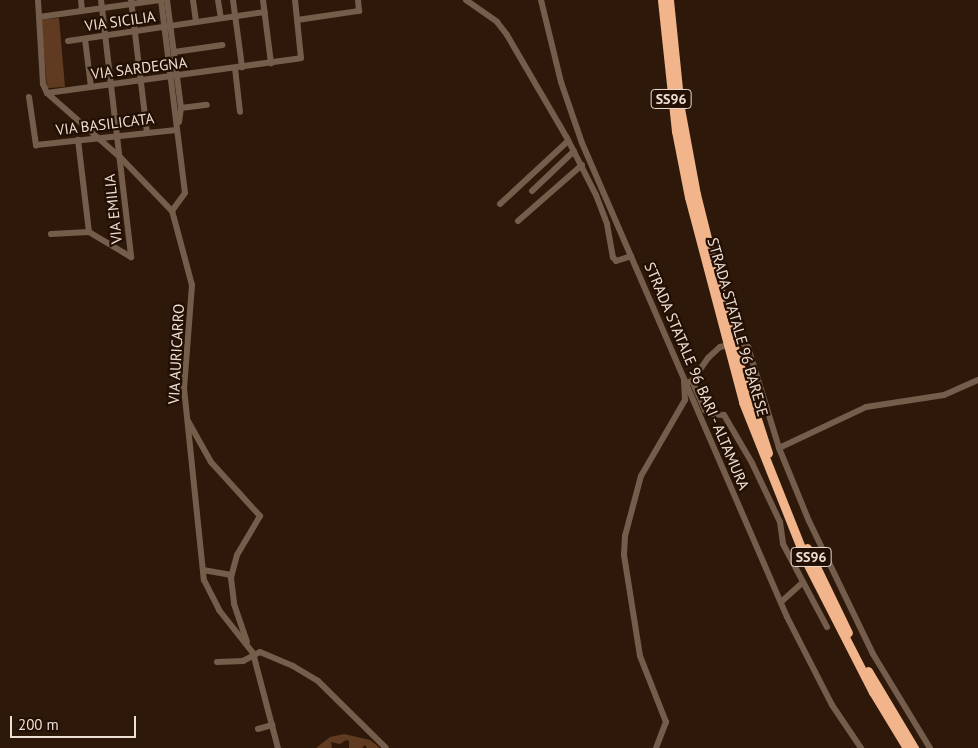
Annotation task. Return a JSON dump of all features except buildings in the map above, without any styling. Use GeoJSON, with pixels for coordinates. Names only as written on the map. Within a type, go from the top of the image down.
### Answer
{"type":"FeatureCollection","features":[{"type":"Feature","properties":{"kind":"highway","name":"STRADA STATALE 96 BARESE"},"geometry":{"type":"LineString","coordinates":[[662,0],[671,107],[732,355],[763,458],[807,564],[873,692],[907,748]]}},
{"type":"Feature","properties":{"kind":"highway","name":"STRADA STATALE 96 BARESE"},"geometry":{"type":"LineString","coordinates":[[669,0],[680,108],[693,196]]}},
{"type":"Feature","properties":{"kind":"highway","name":"STRADA STATALE 96 BARESE"},"geometry":{"type":"LineString","coordinates":[[732,355],[775,473],[813,563],[865,665],[914,748]]}},
{"type":"Feature","properties":{"kind":"street"},"geometry":{"type":"LineString","coordinates":[[38,0],[44,84],[47,93]]}},
{"type":"Feature","properties":{"kind":"street"},"geometry":{"type":"LineString","coordinates":[[81,0],[82,11]]}},
{"type":"Feature","properties":{"kind":"street","name":"VIA EMILIA"},"geometry":{"type":"LineString","coordinates":[[89,232],[131,257],[121,158],[101,0]]}},
{"type":"Feature","properties":{"kind":"street"},"geometry":{"type":"LineString","coordinates":[[39,17],[131,2],[160,0],[174,52],[176,130],[185,193],[172,211]]}},
{"type":"Feature","properties":{"kind":"street"},"geometry":{"type":"LineString","coordinates":[[167,0],[174,77],[181,108],[176,130]]}},
{"type":"Feature","properties":{"kind":"street"},"geometry":{"type":"LineString","coordinates":[[193,0],[196,22]]}},
{"type":"Feature","properties":{"kind":"street"},"geometry":{"type":"LineString","coordinates":[[218,0],[221,18]]}},
{"type":"Feature","properties":{"kind":"street"},"geometry":{"type":"LineString","coordinates":[[233,0],[240,112]]}},
{"type":"Feature","properties":{"kind":"street"},"geometry":{"type":"LineString","coordinates":[[263,0],[271,64]]}},
{"type":"Feature","properties":{"kind":"street"},"geometry":{"type":"LineString","coordinates":[[295,0],[297,20],[360,11],[358,0]]}},
{"type":"Feature","properties":{"kind":"street"},"geometry":{"type":"LineString","coordinates":[[466,0],[497,22],[507,35],[574,151],[582,165],[607,224],[613,257],[616,262],[632,256]]}},
{"type":"Feature","properties":{"kind":"street","name":"STRADA STATALE 96 BARI - ALTAMURA"},"geometry":{"type":"LineString","coordinates":[[541,0],[564,91],[582,143],[811,668],[861,748]]}},
{"type":"Feature","properties":{"kind":"street"},"geometry":{"type":"LineString","coordinates":[[131,2],[147,132]]}},
{"type":"Feature","properties":{"kind":"street","name":"VIA SICILIA"},"geometry":{"type":"LineString","coordinates":[[68,41],[264,12]]}},
{"type":"Feature","properties":{"kind":"street","name":"VIA SARDEGNA"},"geometry":{"type":"LineString","coordinates":[[47,93],[271,64],[301,58],[297,20]]}},
{"type":"Feature","properties":{"kind":"street"},"geometry":{"type":"LineString","coordinates":[[85,38],[91,87]]}},
{"type":"Feature","properties":{"kind":"street"},"geometry":{"type":"LineString","coordinates":[[174,52],[222,45]]}},
{"type":"Feature","properties":{"kind":"street","name":"VIA AURICARRO"},"geometry":{"type":"LineString","coordinates":[[47,93],[99,137],[172,211],[192,285],[184,388],[202,570],[209,593],[219,610],[252,651],[278,748]]}},
{"type":"Feature","properties":{"kind":"street","name":"VIA BASILICATA"},"geometry":{"type":"LineString","coordinates":[[29,97],[36,145],[176,130]]}},
{"type":"Feature","properties":{"kind":"street"},"geometry":{"type":"LineString","coordinates":[[181,108],[207,105]]}},
{"type":"Feature","properties":{"kind":"street"},"geometry":{"type":"LineString","coordinates":[[51,234],[89,232],[78,140]]}},
{"type":"Feature","properties":{"kind":"street"},"geometry":{"type":"LineString","coordinates":[[500,204],[568,141]]}},
{"type":"Feature","properties":{"kind":"street"},"geometry":{"type":"LineString","coordinates":[[532,191],[574,151]]}},
{"type":"Feature","properties":{"kind":"street"},"geometry":{"type":"LineString","coordinates":[[518,221],[582,165]]}},
{"type":"Feature","properties":{"kind":"street"},"geometry":{"type":"LineString","coordinates":[[656,748],[666,722],[640,656],[624,555],[625,536],[641,476],[685,400],[687,381],[714,351],[737,342],[746,344],[779,448],[857,623],[930,748]]}},
{"type":"Feature","properties":{"kind":"street"},"geometry":{"type":"LineString","coordinates":[[779,448],[866,407],[944,394],[978,380]]}},
{"type":"Feature","properties":{"kind":"street"},"geometry":{"type":"LineString","coordinates":[[687,381],[709,414],[724,414],[752,463],[780,522],[783,544],[827,627]]}},
{"type":"Feature","properties":{"kind":"street"},"geometry":{"type":"LineString","coordinates":[[187,418],[212,462],[260,516],[237,555],[232,575],[234,604],[252,651]]}},
{"type":"Feature","properties":{"kind":"street"},"geometry":{"type":"LineString","coordinates":[[202,570],[232,575]]}},
{"type":"Feature","properties":{"kind":"street"},"geometry":{"type":"LineString","coordinates":[[781,602],[802,582]]}},
{"type":"Feature","properties":{"kind":"street"},"geometry":{"type":"LineString","coordinates":[[217,662],[243,661],[252,651]]}},
{"type":"Feature","properties":{"kind":"street"},"geometry":{"type":"LineString","coordinates":[[252,651],[277,658],[318,681],[386,748]]}},
{"type":"Feature","properties":{"kind":"street"},"geometry":{"type":"LineString","coordinates":[[258,729],[272,726]]}},
{"type":"Feature","properties":{"kind":"shaded area"},"geometry":{"type":"Polygon","coordinates":[[[59,18],[65,87],[47,88],[41,20],[59,18]]]}},
{"type":"Feature","properties":{"kind":"shaded area"},"geometry":{"type":"Polygon","coordinates":[[[344,734],[370,740],[380,748],[367,748],[365,745],[362,748],[349,748],[349,741],[346,740],[340,744],[331,742],[332,748],[316,748],[330,737],[344,734]]]}}]}
